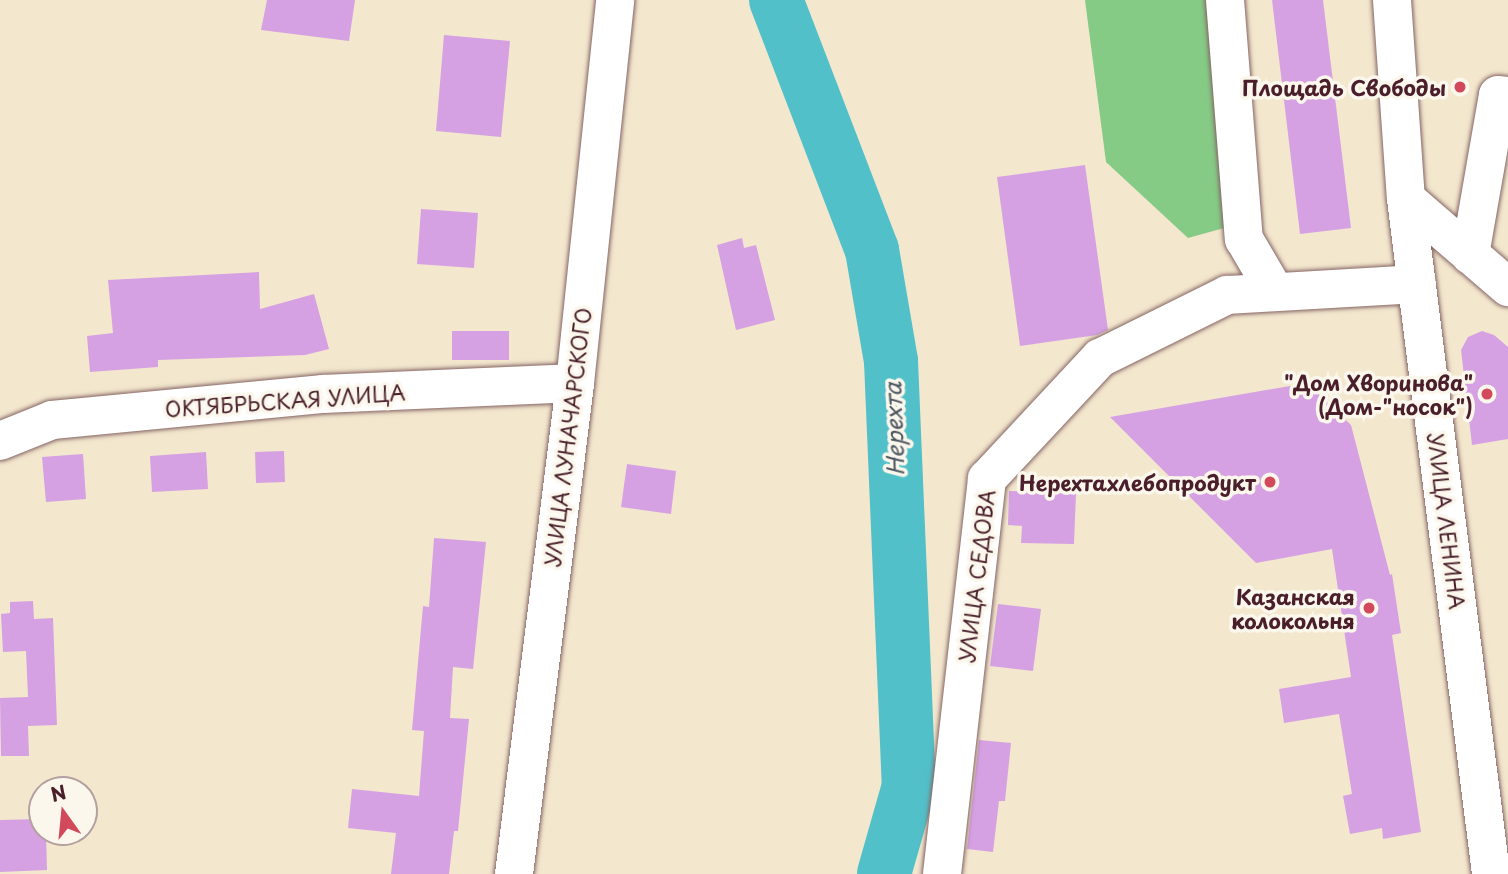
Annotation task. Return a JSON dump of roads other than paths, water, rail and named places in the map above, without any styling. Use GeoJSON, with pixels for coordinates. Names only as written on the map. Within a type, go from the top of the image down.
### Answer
{"type":"FeatureCollection","features":[{"type":"Feature","properties":{"kind":"street","name":"УЛИЦА ЛУНАЧАРСКОГО"},"geometry":{"type":"LineString","coordinates":[[514,874],[575,383],[615,0]]}},
{"type":"Feature","properties":{"kind":"street"},"geometry":{"type":"LineString","coordinates":[[1225,0],[1244,239],[1275,292]]}},
{"type":"Feature","properties":{"kind":"street","name":"УЛИЦА ЛЕНИНА"},"geometry":{"type":"LineString","coordinates":[[1392,0],[1406,199],[1491,874]]}},
{"type":"Feature","properties":{"kind":"street"},"geometry":{"type":"LineString","coordinates":[[1470,255],[1498,95],[1508,96]]}},
{"type":"Feature","properties":{"kind":"street"},"geometry":{"type":"LineString","coordinates":[[1406,199],[1508,288]]}},
{"type":"Feature","properties":{"kind":"street","name":"УЛИЦА СЕДОВА"},"geometry":{"type":"LineString","coordinates":[[942,874],[987,479],[1100,358],[1227,295],[1417,284]]}},
{"type":"Feature","properties":{"kind":"street","name":"ОКТЯБРЬСКАЯ УЛИЦА"},"geometry":{"type":"LineString","coordinates":[[0,441],[51,420],[324,394],[575,383]]}},
{"type":"Feature","properties":{"kind":"waterway","name":"Нерехта"},"geometry":{"type":"LineString","coordinates":[[776,0],[872,250],[891,361],[909,786],[884,874]]}},
{"type":"Feature","properties":{"kind":"place","name":"Площадь Свободы"},"geometry":{"type":"Point","coordinates":[1460,87]}},
{"type":"Feature","properties":{"kind":"place","name":"\"Дом Хворинова\" (Дом-\"носок\")"},"geometry":{"type":"Point","coordinates":[1487,394]}},
{"type":"Feature","properties":{"kind":"place","name":"Нерехтахлебопродукт"},"geometry":{"type":"Point","coordinates":[1270,482]}},
{"type":"Feature","properties":{"kind":"place","name":"Казанская колокольня"},"geometry":{"type":"Point","coordinates":[1369,608]}}]}
